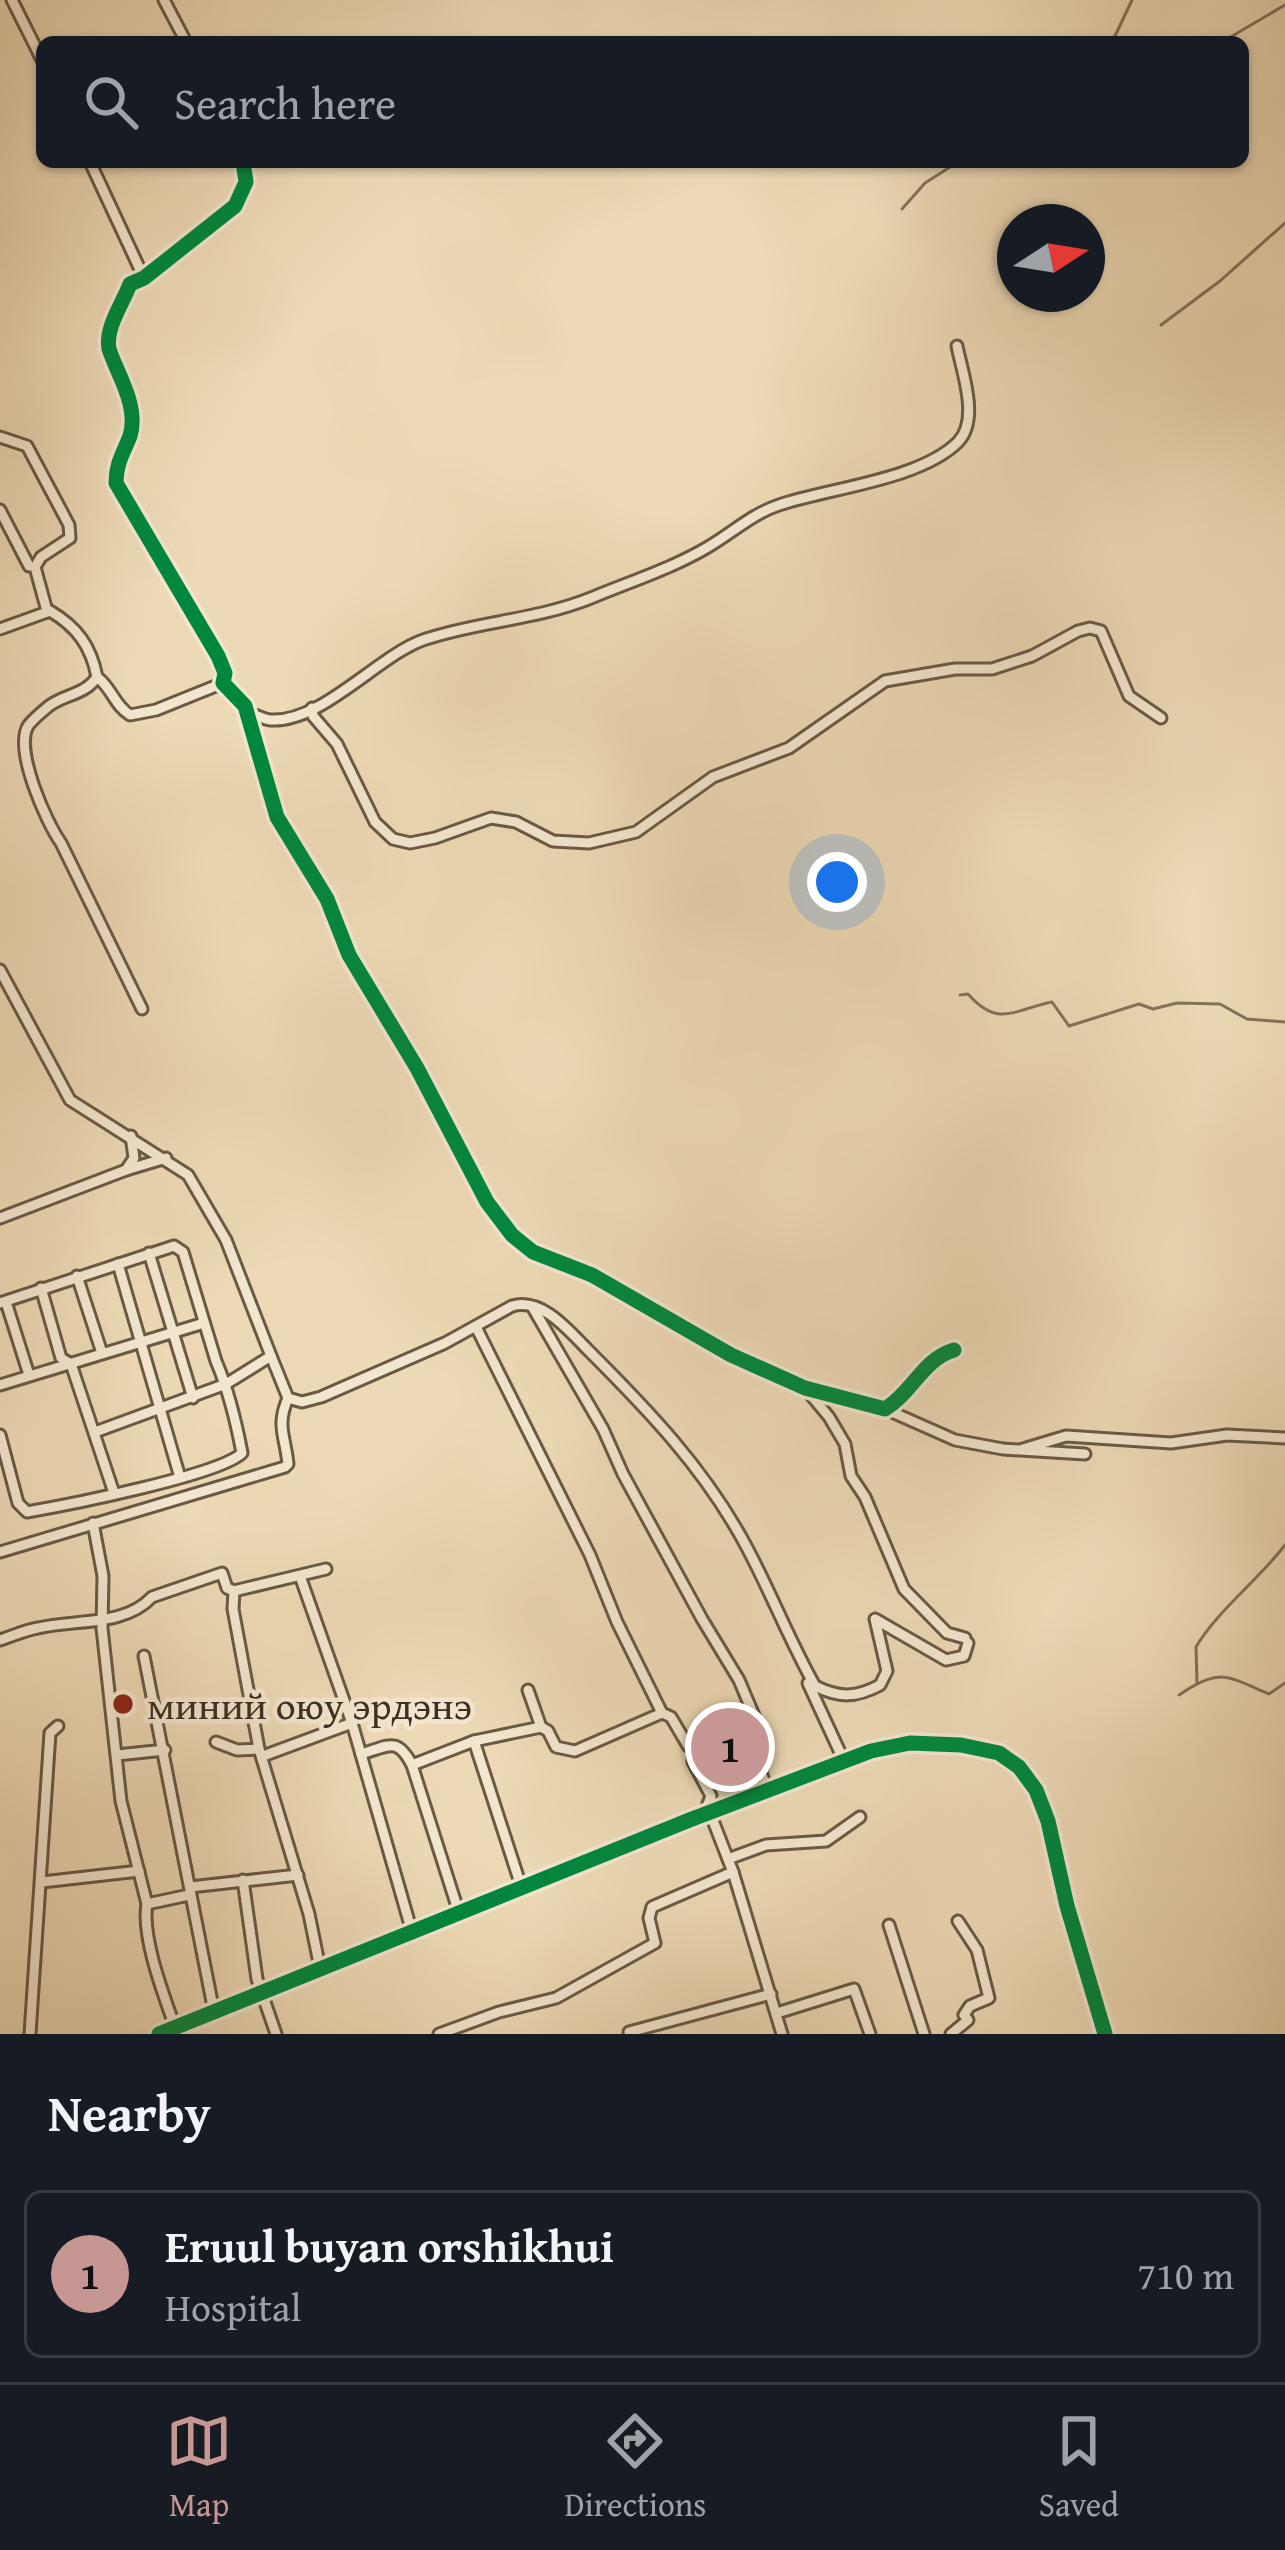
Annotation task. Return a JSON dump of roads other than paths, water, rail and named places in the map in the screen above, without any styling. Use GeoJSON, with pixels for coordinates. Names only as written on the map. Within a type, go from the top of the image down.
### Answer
{"type":"FeatureCollection","features":[{"type":"Feature","properties":{"kind":"street"},"geometry":{"type":"LineString","coordinates":[[13,0],[36,48]]}},
{"type":"Feature","properties":{"kind":"street"},"geometry":{"type":"LineString","coordinates":[[164,0],[183,36]]}},
{"type":"Feature","properties":{"kind":"street"},"geometry":{"type":"LineString","coordinates":[[93,168],[143,278]]}},
{"type":"Feature","properties":{"kind":"street"},"geometry":{"type":"LineString","coordinates":[[244,168],[246,182],[236,206],[130,284],[107,338],[133,418],[116,466],[116,483],[218,656],[224,683],[246,712],[277,817],[327,899],[349,956],[512,1235],[533,1252],[592,1275],[731,1355],[805,1388],[885,1409],[955,1440],[1085,1454]]}},
{"type":"Feature","properties":{"kind":"street"},"geometry":{"type":"LineString","coordinates":[[246,712],[271,721],[312,708],[425,639],[569,606],[705,549],[778,505],[888,476],[956,445],[967,431],[968,411],[957,346]]}},
{"type":"Feature","properties":{"kind":"street"},"geometry":{"type":"LineString","coordinates":[[0,437],[27,446],[69,525],[70,538],[41,557],[35,567],[47,611]]}},
{"type":"Feature","properties":{"kind":"street"},"geometry":{"type":"LineString","coordinates":[[0,510],[29,566]]}},
{"type":"Feature","properties":{"kind":"street"},"geometry":{"type":"LineString","coordinates":[[0,629],[47,611],[69,621],[82,636],[97,677],[118,707],[134,716],[224,683]]}},
{"type":"Feature","properties":{"kind":"street"},"geometry":{"type":"LineString","coordinates":[[312,708],[313,716],[337,744],[375,822],[393,839],[410,843],[491,818],[506,819],[563,843],[625,837],[713,777],[789,748],[885,681],[955,669],[992,669],[1090,628],[1101,631],[1129,696],[1161,718]]}},
{"type":"Feature","properties":{"kind":"street"},"geometry":{"type":"LineString","coordinates":[[97,677],[90,688],[56,702],[40,715],[27,728],[24,746],[48,825],[142,1009]]}},
{"type":"Feature","properties":{"kind":"street"},"geometry":{"type":"LineString","coordinates":[[0,970],[70,1100],[166,1158],[188,1175],[206,1201],[255,1307],[288,1398],[279,1424],[286,1447],[285,1467],[0,1552]]}},
{"type":"Feature","properties":{"kind":"street"},"geometry":{"type":"LineString","coordinates":[[127,1171],[134,1158],[131,1136]]}},
{"type":"Feature","properties":{"kind":"street"},"geometry":{"type":"LineString","coordinates":[[0,1218],[166,1158]]}},
{"type":"Feature","properties":{"kind":"street"},"geometry":{"type":"LineString","coordinates":[[0,1435],[18,1503],[27,1513],[220,1466],[242,1453],[226,1384],[183,1252],[174,1246],[3,1303],[29,1376]]}},
{"type":"Feature","properties":{"kind":"street"},"geometry":{"type":"LineString","coordinates":[[149,1253],[193,1398]]}},
{"type":"Feature","properties":{"kind":"street"},"geometry":{"type":"LineString","coordinates":[[118,1264],[179,1474]]}},
{"type":"Feature","properties":{"kind":"street"},"geometry":{"type":"LineString","coordinates":[[77,1276],[102,1353]]}},
{"type":"Feature","properties":{"kind":"street"},"geometry":{"type":"LineString","coordinates":[[41,1288],[61,1358],[71,1364],[114,1493]]}},
{"type":"Feature","properties":{"kind":"street"},"geometry":{"type":"LineString","coordinates":[[288,1398],[302,1402],[321,1397],[523,1304],[561,1322],[683,1448],[747,1548],[815,1686],[851,1696],[880,1685],[887,1671],[875,1619],[946,1660],[964,1656],[966,1640],[947,1633],[904,1589],[851,1475],[844,1444],[805,1388]]}},
{"type":"Feature","properties":{"kind":"street"},"geometry":{"type":"LineString","coordinates":[[533,1308],[739,1680],[755,1718],[752,1743],[768,1791]]}},
{"type":"Feature","properties":{"kind":"street"},"geometry":{"type":"LineString","coordinates":[[0,1385],[204,1323]]}},
{"type":"Feature","properties":{"kind":"street"},"geometry":{"type":"LineString","coordinates":[[476,1327],[590,1555],[662,1713],[670,1717],[688,1746],[736,1732],[752,1743]]}},
{"type":"Feature","properties":{"kind":"street"},"geometry":{"type":"LineString","coordinates":[[885,1409],[934,1358],[954,1350]]}},
{"type":"Feature","properties":{"kind":"street"},"geometry":{"type":"LineString","coordinates":[[95,1432],[226,1384],[271,1356]]}},
{"type":"Feature","properties":{"kind":"street"},"geometry":{"type":"LineString","coordinates":[[1023,1449],[1066,1436],[1172,1443],[1227,1435],[1285,1438]]}},
{"type":"Feature","properties":{"kind":"street"},"geometry":{"type":"LineString","coordinates":[[710,1492],[768,1599],[844,1761]]}},
{"type":"Feature","properties":{"kind":"street"},"geometry":{"type":"LineString","coordinates":[[93,1523],[103,1576],[121,1801],[147,1904],[152,1948],[175,2027]]}},
{"type":"Feature","properties":{"kind":"street"},"geometry":{"type":"LineString","coordinates":[[0,1640],[40,1627],[104,1621],[145,1605],[152,1597],[215,1575],[222,1574],[227,1588],[234,1591],[326,1569]]}},
{"type":"Feature","properties":{"kind":"street"},"geometry":{"type":"LineString","coordinates":[[300,1576],[352,1723],[412,1932]]}},
{"type":"Feature","properties":{"kind":"street"},"geometry":{"type":"LineString","coordinates":[[234,1591],[233,1609],[261,1753],[320,1968]]}},
{"type":"Feature","properties":{"kind":"street"},"geometry":{"type":"LineString","coordinates":[[144,1656],[214,2012]]}},
{"type":"Feature","properties":{"kind":"street"},"geometry":{"type":"LineString","coordinates":[[528,1690],[541,1727],[556,1747],[575,1751],[662,1713]]}},
{"type":"Feature","properties":{"kind":"street"},"geometry":{"type":"LineString","coordinates":[[216,1742],[261,1753],[352,1723]]}},
{"type":"Feature","properties":{"kind":"street"},"geometry":{"type":"LineString","coordinates":[[30,2034],[50,1733],[58,1726]]}},
{"type":"Feature","properties":{"kind":"street"},"geometry":{"type":"LineString","coordinates":[[412,1765],[474,1742],[541,1727]]}},
{"type":"Feature","properties":{"kind":"street"},"geometry":{"type":"LineString","coordinates":[[474,1742],[522,1889]]}},
{"type":"Feature","properties":{"kind":"street"},"geometry":{"type":"LineString","coordinates":[[159,2034],[844,1761],[891,1745],[928,1743],[999,1753],[1019,1767],[1036,1790],[1105,2034]]}},
{"type":"Feature","properties":{"kind":"street"},"geometry":{"type":"LineString","coordinates":[[361,1754],[396,1744],[403,1747],[459,1913]]}},
{"type":"Feature","properties":{"kind":"street"},"geometry":{"type":"LineString","coordinates":[[694,1746],[693,1762],[711,1796],[705,1814]]}},
{"type":"Feature","properties":{"kind":"street"},"geometry":{"type":"LineString","coordinates":[[117,1756],[165,1750]]}},
{"type":"Feature","properties":{"kind":"street"},"geometry":{"type":"LineString","coordinates":[[705,1814],[733,1872],[782,2034]]}},
{"type":"Feature","properties":{"kind":"street"},"geometry":{"type":"LineString","coordinates":[[728,1859],[766,1845],[826,1841],[860,1817]]}},
{"type":"Feature","properties":{"kind":"street"},"geometry":{"type":"LineString","coordinates":[[42,1882],[139,1871]]}},
{"type":"Feature","properties":{"kind":"street"},"geometry":{"type":"LineString","coordinates":[[439,2034],[556,1998],[576,1987],[655,1943],[649,1918],[652,1907],[733,1872]]}},
{"type":"Feature","properties":{"kind":"street"},"geometry":{"type":"LineString","coordinates":[[147,1904],[243,1880],[298,1875]]}},
{"type":"Feature","properties":{"kind":"street"},"geometry":{"type":"LineString","coordinates":[[243,1880],[261,1991],[276,2034]]}},
{"type":"Feature","properties":{"kind":"street"},"geometry":{"type":"LineString","coordinates":[[951,2034],[972,2025],[964,2015],[966,2010],[989,1998],[990,1990],[977,1950],[958,1922]]}},
{"type":"Feature","properties":{"kind":"street"},"geometry":{"type":"LineString","coordinates":[[889,1925],[924,2034]]}},
{"type":"Feature","properties":{"kind":"street"},"geometry":{"type":"LineString","coordinates":[[777,2013],[854,1989],[870,2034]]}},
{"type":"Feature","properties":{"kind":"street"},"geometry":{"type":"LineString","coordinates":[[628,2032],[771,1994]]}},
{"type":"Feature","properties":{"kind":"street"},"geometry":{"type":"LineString","coordinates":[[198,2018],[202,2034]]}},
{"type":"Feature","properties":{"kind":"waterway"},"geometry":{"type":"LineString","coordinates":[[1115,36],[1132,0]]}},
{"type":"Feature","properties":{"kind":"waterway"},"geometry":{"type":"LineString","coordinates":[[1232,36],[1285,5]]}},
{"type":"Feature","properties":{"kind":"waterway"},"geometry":{"type":"LineString","coordinates":[[902,209],[925,183],[949,168]]}},
{"type":"Feature","properties":{"kind":"waterway"},"geometry":{"type":"LineString","coordinates":[[1161,325],[1285,223]]}},
{"type":"Feature","properties":{"kind":"waterway"},"geometry":{"type":"LineString","coordinates":[[960,995],[968,994],[997,1014],[1052,1002],[1069,1026],[1139,1004],[1153,1009],[1177,1003],[1220,1004],[1247,1019],[1285,1022]]}},
{"type":"Feature","properties":{"kind":"waterway"},"geometry":{"type":"LineString","coordinates":[[1197,1683],[1199,1642],[1285,1545]]}},
{"type":"Feature","properties":{"kind":"waterway"},"geometry":{"type":"LineString","coordinates":[[1179,1695],[1214,1678],[1233,1679],[1269,1694],[1285,1683]]}},
{"type":"Feature","properties":{"kind":"place","name":"миний оюу эрдэнэ"},"geometry":{"type":"Point","coordinates":[123,1704]}},
{"type":"Feature","properties":{"kind":"place","name":"Eruul buyan orshikhui"},"geometry":{"type":"Point","coordinates":[730,1747]}}]}
